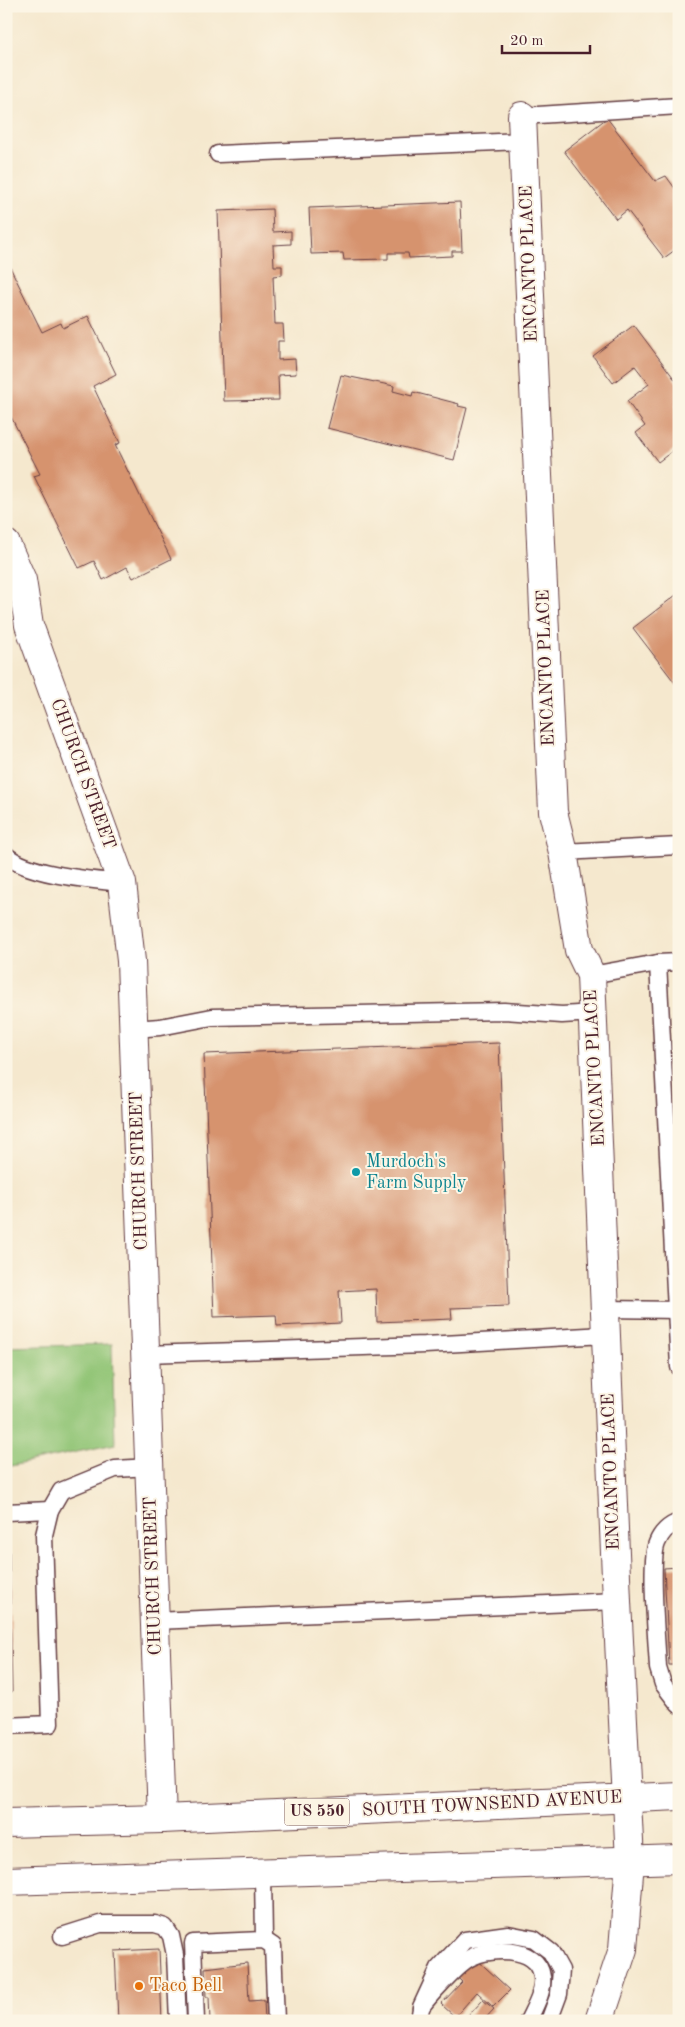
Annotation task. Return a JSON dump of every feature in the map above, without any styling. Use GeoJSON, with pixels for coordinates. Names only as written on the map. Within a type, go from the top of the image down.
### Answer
{"type":"FeatureCollection","features":[{"type":"Feature","properties":{"kind":"main road","name":"ENCANTO PLACE"},"geometry":{"type":"LineString","coordinates":[[523,128],[553,812],[563,852],[579,950],[591,975],[616,1601],[630,1861],[623,1949],[599,2021]]}},
{"type":"Feature","properties":{"kind":"main road","name":"CHURCH STREET"},"geometry":{"type":"LineString","coordinates":[[6,544],[22,580],[29,625],[122,883],[132,961],[162,1819]]}},
{"type":"Feature","properties":{"kind":"main road","name":"SOUTH TOWNSEND AVENUE"},"geometry":{"type":"LineString","coordinates":[[6,1824],[679,1796]]}},
{"type":"Feature","properties":{"kind":"main road"},"geometry":{"type":"LineString","coordinates":[[6,1881],[679,1859]]}},
{"type":"Feature","properties":{"kind":"lane"},"geometry":{"type":"LineString","coordinates":[[218,154],[523,128],[679,106]]}},
{"type":"Feature","properties":{"kind":"lane"},"geometry":{"type":"LineString","coordinates":[[563,852],[679,846]]}},
{"type":"Feature","properties":{"kind":"lane"},"geometry":{"type":"LineString","coordinates":[[6,855],[14,863],[74,878],[122,883]]}},
{"type":"Feature","properties":{"kind":"lane"},"geometry":{"type":"LineString","coordinates":[[591,975],[658,963],[679,962]]}},
{"type":"Feature","properties":{"kind":"lane"},"geometry":{"type":"LineString","coordinates":[[658,963],[678,1310],[679,1367]]}},
{"type":"Feature","properties":{"kind":"lane"},"geometry":{"type":"LineString","coordinates":[[134,1029],[160,1027],[212,1017],[504,1012],[562,1015],[593,1013]]}},
{"type":"Feature","properties":{"kind":"lane"},"geometry":{"type":"LineString","coordinates":[[145,1354],[425,1345],[606,1322],[678,1310]]}},
{"type":"Feature","properties":{"kind":"lane"},"geometry":{"type":"LineString","coordinates":[[6,1726],[50,1724],[44,1535],[50,1510],[61,1491],[115,1468],[150,1467]]}},
{"type":"Feature","properties":{"kind":"lane"},"geometry":{"type":"LineString","coordinates":[[6,1512],[50,1510]]}},
{"type":"Feature","properties":{"kind":"lane"},"geometry":{"type":"LineString","coordinates":[[679,1522],[669,1525],[657,1543],[654,1565],[658,1668],[663,1684],[679,1705]]}},
{"type":"Feature","properties":{"kind":"lane"},"geometry":{"type":"LineString","coordinates":[[155,1621],[616,1601]]}},
{"type":"Feature","properties":{"kind":"lane"},"geometry":{"type":"LineString","coordinates":[[263,1873],[264,1940]]}},
{"type":"Feature","properties":{"kind":"lane"},"geometry":{"type":"LineString","coordinates":[[62,1936],[100,1924],[156,1924],[165,1927],[171,1936],[175,1955],[178,2021]]}},
{"type":"Feature","properties":{"kind":"lane"},"geometry":{"type":"LineString","coordinates":[[420,2014],[439,1968],[465,1940],[508,1934],[534,1938],[551,1952],[561,1970],[559,1994],[549,2021]]}},
{"type":"Feature","properties":{"kind":"lane"},"geometry":{"type":"LineString","coordinates":[[196,2021],[193,1943],[264,1940],[273,1946],[276,2021]]}},
{"type":"Feature","properties":{"kind":"lane"},"geometry":{"type":"LineString","coordinates":[[420,2014],[465,1961],[487,1954],[503,1952],[526,1954],[537,1963],[542,1977],[540,1995],[528,2021]]}},
{"type":"Feature","properties":{"kind":"green space"},"geometry":{"type":"Polygon","coordinates":[[[112,1344],[115,1444],[6,1467],[6,1347],[112,1344]]]}},
{"type":"Feature","properties":{"kind":"building"},"geometry":{"type":"Polygon","coordinates":[[[607,118],[655,181],[666,176],[679,194],[679,256],[675,250],[664,258],[627,210],[616,219],[564,151],[607,118]]]}},
{"type":"Feature","properties":{"kind":"building"},"geometry":{"type":"Polygon","coordinates":[[[460,202],[462,251],[452,251],[452,256],[409,258],[408,253],[388,253],[388,259],[344,260],[343,253],[311,254],[309,208],[460,202]]]}},
{"type":"Feature","properties":{"kind":"building"},"geometry":{"type":"Polygon","coordinates":[[[272,209],[273,232],[291,231],[291,244],[273,245],[274,266],[282,266],[282,275],[273,276],[275,324],[283,324],[284,341],[278,341],[278,360],[295,359],[296,374],[278,375],[279,400],[224,401],[218,211],[272,209]]]}},
{"type":"Feature","properties":{"kind":"building"},"geometry":{"type":"Polygon","coordinates":[[[6,259],[42,332],[61,323],[63,328],[88,316],[116,374],[93,386],[120,443],[115,445],[171,559],[133,578],[127,567],[103,580],[94,561],[79,568],[34,476],[40,474],[6,407],[6,259]]]}},
{"type":"Feature","properties":{"kind":"building"},"geometry":{"type":"Polygon","coordinates":[[[634,325],[679,385],[679,402],[675,405],[679,411],[679,446],[658,462],[636,433],[645,426],[627,401],[649,384],[635,366],[613,383],[593,356],[634,325]]]}},
{"type":"Feature","properties":{"kind":"building"},"geometry":{"type":"Polygon","coordinates":[[[341,375],[394,386],[393,391],[412,396],[413,392],[459,404],[458,406],[467,408],[454,460],[327,428],[341,375]]]}},
{"type":"Feature","properties":{"kind":"building"},"geometry":{"type":"Polygon","coordinates":[[[676,595],[679,598],[679,688],[633,628],[676,595]]]}},
{"type":"Feature","properties":{"kind":"building","name":"Murdoch's Farm Supply"},"geometry":{"type":"Polygon","coordinates":[[[499,1043],[509,1306],[451,1308],[452,1319],[377,1322],[376,1289],[339,1291],[341,1323],[277,1326],[276,1315],[214,1317],[204,1054],[499,1043]]]}},
{"type":"Feature","properties":{"kind":"building"},"geometry":{"type":"Polygon","coordinates":[[[6,1545],[9,1545],[12,1692],[6,1692],[6,1545]]]}},
{"type":"Feature","properties":{"kind":"building"},"geometry":{"type":"Polygon","coordinates":[[[679,1567],[679,1665],[669,1665],[664,1568],[679,1567]]]}},
{"type":"Feature","properties":{"kind":"building"},"geometry":{"type":"Polygon","coordinates":[[[462,1946],[510,1990],[493,2007],[477,1992],[455,2017],[441,2004],[462,1982],[444,1965],[462,1946]]]}},
{"type":"Feature","properties":{"kind":"building","name":"Taco Bell"},"geometry":{"type":"Polygon","coordinates":[[[159,1949],[162,2021],[118,2021],[115,1951],[159,1949]]]}},
{"type":"Feature","properties":{"kind":"building"},"geometry":{"type":"Polygon","coordinates":[[[247,1963],[249,2001],[264,2000],[265,2021],[210,2021],[209,1997],[206,1997],[205,1968],[247,1963]]]}},
{"type":"Feature","properties":{"kind":"building"},"geometry":{"type":"Polygon","coordinates":[[[483,2000],[494,2009],[483,2021],[473,2021],[468,2016],[483,2000]]]}},
{"type":"Feature","properties":{"kind":"place","name":"Murdoch's Farm Supply"},"geometry":{"type":"Point","coordinates":[356,1172]}},
{"type":"Feature","properties":{"kind":"place","name":"Taco Bell"},"geometry":{"type":"Point","coordinates":[139,1986]}}]}
